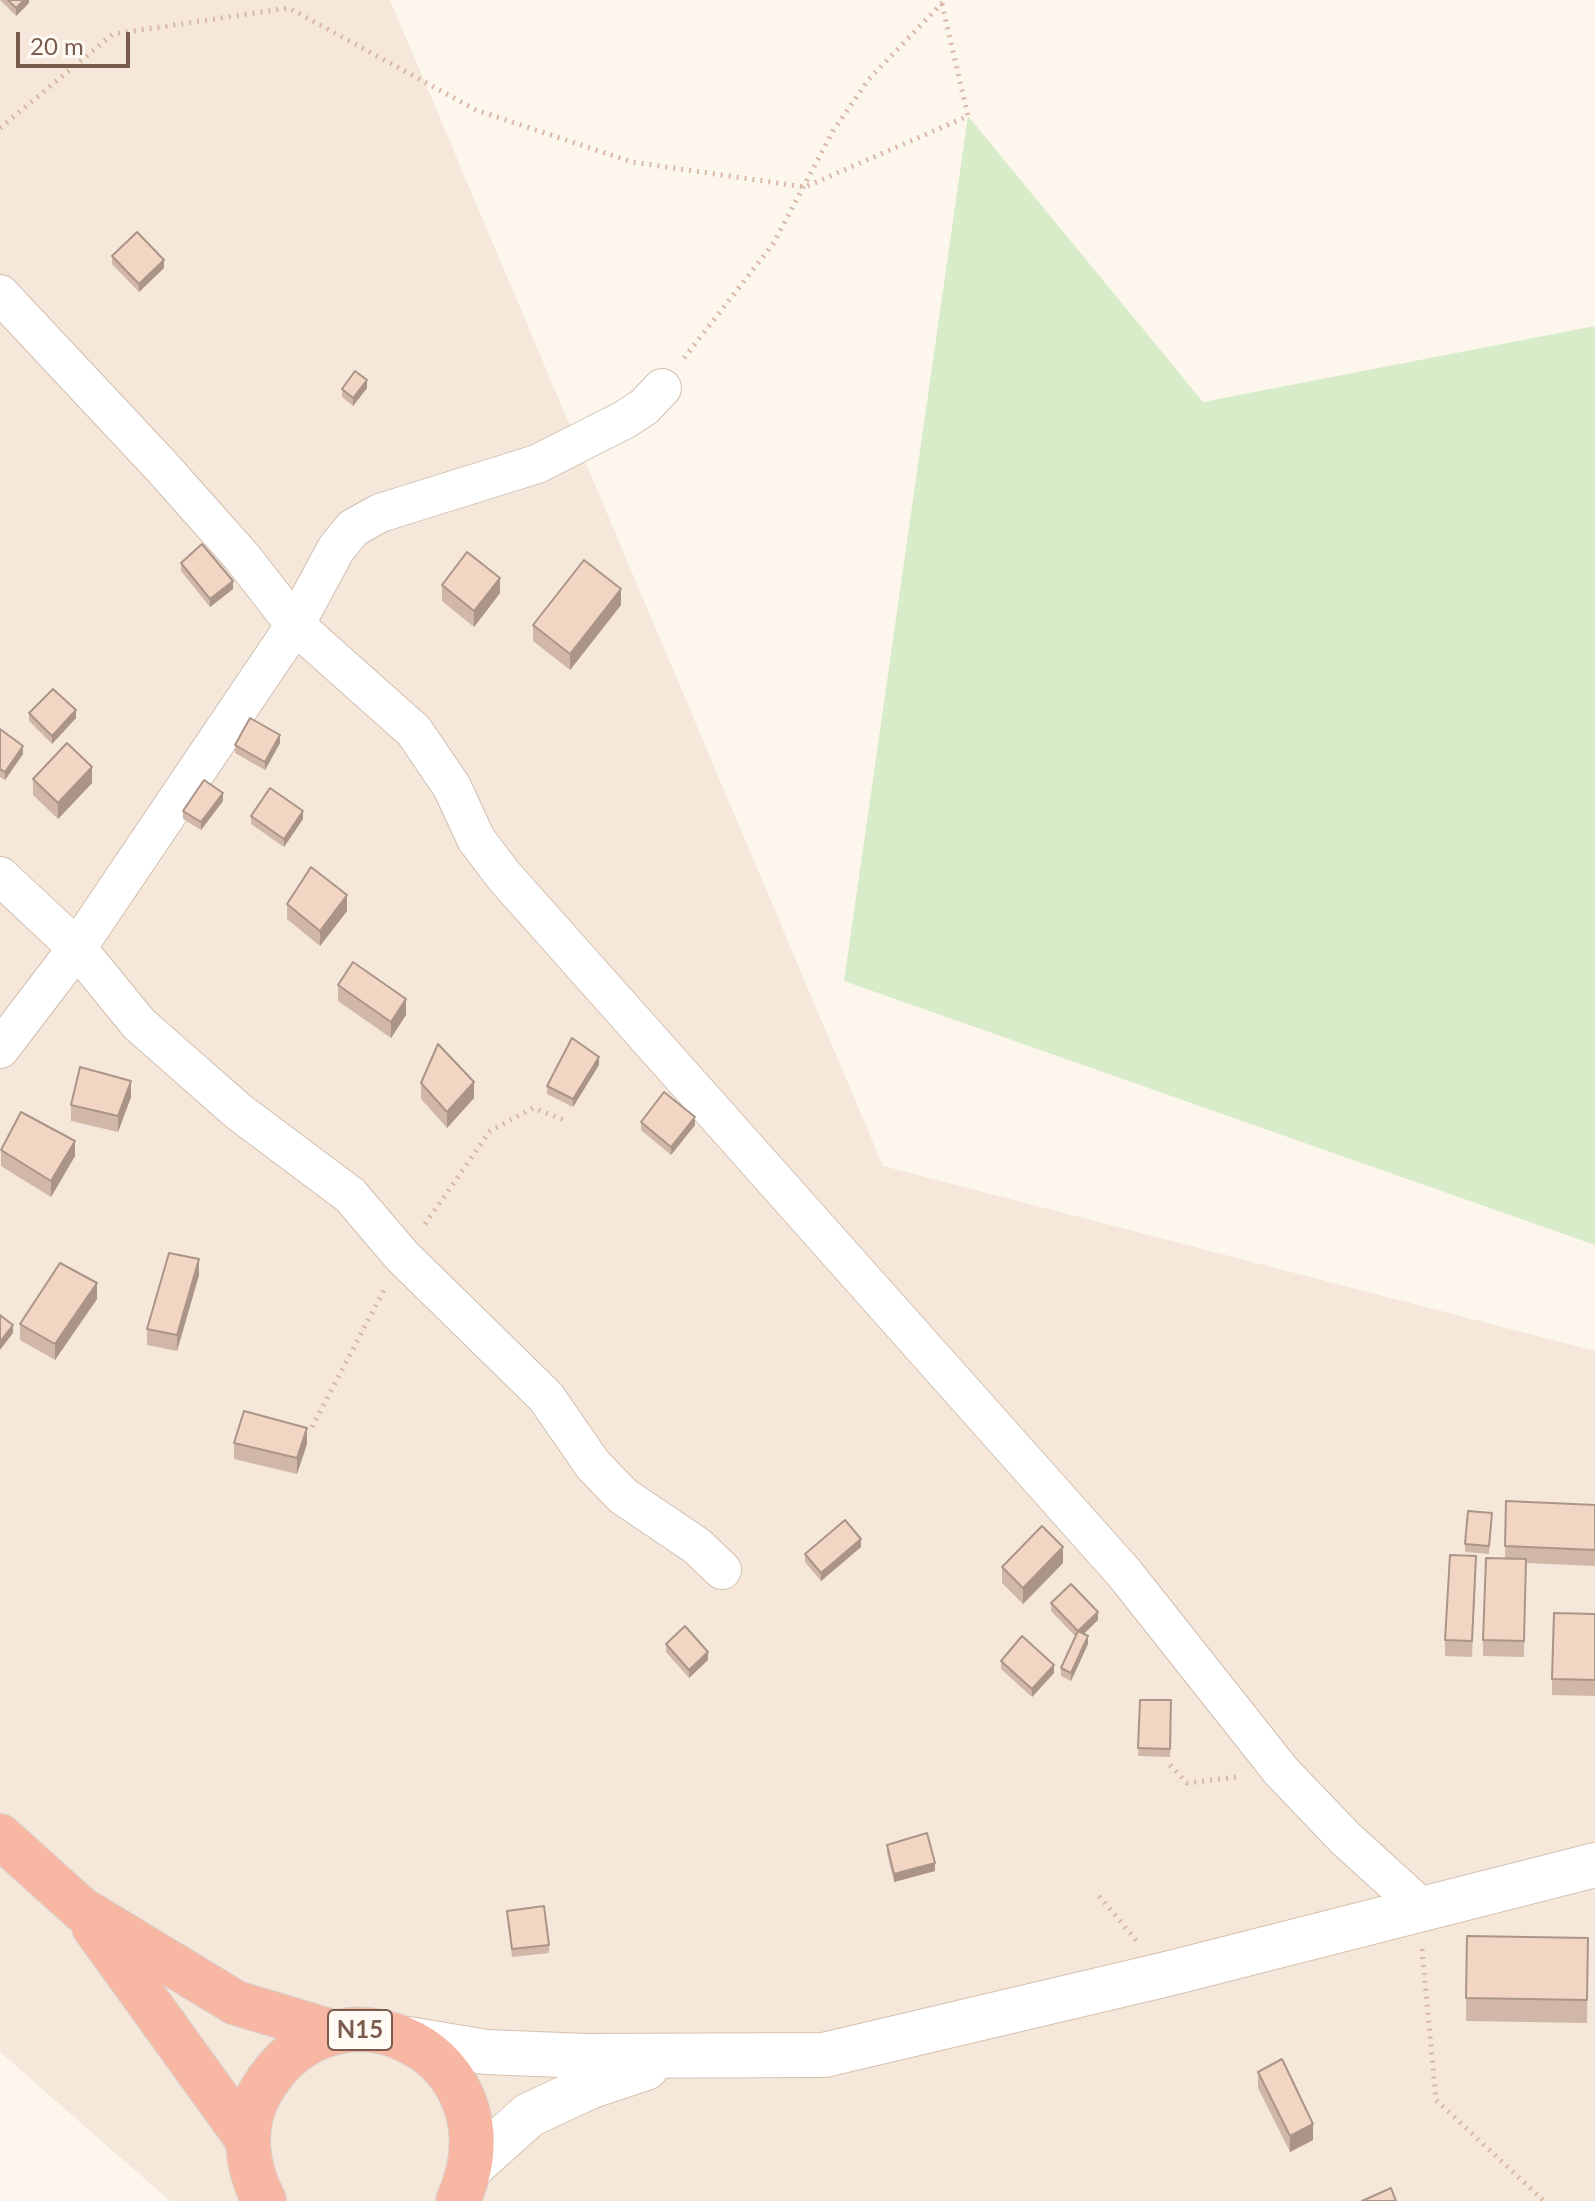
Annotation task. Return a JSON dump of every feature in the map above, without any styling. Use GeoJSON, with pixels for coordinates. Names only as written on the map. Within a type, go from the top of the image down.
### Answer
{"type":"FeatureCollection","features":[{"type":"Feature","properties":{"kind":"highway","name":"N15"},"geometry":{"type":"LineString","coordinates":[[0,1836],[81,1909],[236,2003],[333,2032],[371,2030],[408,2039],[439,2061],[462,2091],[473,2128],[473,2190]]}},
{"type":"Feature","properties":{"kind":"highway","name":"N15"},"geometry":{"type":"LineString","coordinates":[[81,1909],[247,2139]]}},
{"type":"Feature","properties":{"kind":"highway","name":"N15"},"geometry":{"type":"LineString","coordinates":[[264,2201],[252,2177],[247,2139],[254,2103],[273,2071],[300,2047],[333,2032]]}},
{"type":"Feature","properties":{"kind":"main road"},"geometry":{"type":"LineString","coordinates":[[408,2039],[486,2052],[824,2055],[1167,1974],[1595,1865]]}},
{"type":"Feature","properties":{"kind":"main road"},"geometry":{"type":"LineString","coordinates":[[473,2190],[529,2115],[589,2087],[682,2056]]}},
{"type":"Feature","properties":{"kind":"street"},"geometry":{"type":"LineString","coordinates":[[0,294],[182,489],[242,557],[295,625],[414,731],[452,787],[476,839],[504,876],[1125,1574],[1281,1771],[1345,1838],[1422,1908]]}},
{"type":"Feature","properties":{"kind":"street"},"geometry":{"type":"LineString","coordinates":[[0,1049],[77,948],[295,625],[336,549],[353,528],[380,513],[537,464],[624,420],[644,407],[662,388]]}},
{"type":"Feature","properties":{"kind":"street"},"geometry":{"type":"LineString","coordinates":[[0,876],[77,948],[139,1024],[239,1112],[350,1195],[402,1256],[528,1378],[593,1465],[623,1496],[697,1546],[722,1570]]}},
{"type":"Feature","properties":{"kind":"path"},"geometry":{"type":"LineString","coordinates":[[662,388],[719,309],[773,244],[833,131],[869,79],[942,2]]}},
{"type":"Feature","properties":{"kind":"path"},"geometry":{"type":"LineString","coordinates":[[0,128],[113,34],[289,8],[476,110],[632,162],[805,187],[968,116],[942,2]]}},
{"type":"Feature","properties":{"kind":"path"},"geometry":{"type":"LineString","coordinates":[[312,1427],[402,1256],[490,1131],[533,1108],[567,1121]]}},
{"type":"Feature","properties":{"kind":"path"},"geometry":{"type":"LineString","coordinates":[[1170,1765],[1187,1783],[1281,1771]]}},
{"type":"Feature","properties":{"kind":"path"},"geometry":{"type":"LineString","coordinates":[[1099,1896],[1167,1974]]}},
{"type":"Feature","properties":{"kind":"path"},"geometry":{"type":"LineString","coordinates":[[1422,1908],[1422,1961],[1436,2100],[1544,2201]]}},
{"type":"Feature","properties":{"kind":"shaded area"},"geometry":{"type":"Polygon","coordinates":[[[0,0],[390,0],[883,1166],[1595,1351],[1595,2201],[170,2201],[0,2052],[0,0]]]}},
{"type":"Feature","properties":{"kind":"green space"},"geometry":{"type":"Polygon","coordinates":[[[968,116],[1203,402],[1595,326],[1595,1245],[844,981],[968,116]]]}},
{"type":"Feature","properties":{"kind":"building"},"geometry":{"type":"Polygon","coordinates":[[[8,0],[24,0],[16,8],[8,0]]]}},
{"type":"Feature","properties":{"kind":"building"},"geometry":{"type":"Polygon","coordinates":[[[137,232],[164,260],[139,284],[112,256],[137,232]]]}},
{"type":"Feature","properties":{"kind":"building"},"geometry":{"type":"Polygon","coordinates":[[[355,371],[367,380],[353,398],[342,389],[355,371]]]}},
{"type":"Feature","properties":{"kind":"building"},"geometry":{"type":"Polygon","coordinates":[[[202,544],[233,581],[210,599],[181,563],[202,544]]]}},
{"type":"Feature","properties":{"kind":"building"},"geometry":{"type":"Polygon","coordinates":[[[467,552],[500,578],[474,611],[442,585],[467,552]]]}},
{"type":"Feature","properties":{"kind":"building"},"geometry":{"type":"Polygon","coordinates":[[[584,560],[621,589],[570,654],[533,625],[584,560]]]}},
{"type":"Feature","properties":{"kind":"building"},"geometry":{"type":"Polygon","coordinates":[[[53,689],[76,710],[52,736],[29,713],[53,689]]]}},
{"type":"Feature","properties":{"kind":"building"},"geometry":{"type":"Polygon","coordinates":[[[250,718],[280,735],[265,762],[235,745],[250,718]]]}},
{"type":"Feature","properties":{"kind":"building"},"geometry":{"type":"Polygon","coordinates":[[[0,729],[23,746],[5,772],[0,769],[0,729]]]}},
{"type":"Feature","properties":{"kind":"building"},"geometry":{"type":"Polygon","coordinates":[[[67,743],[92,767],[58,803],[33,779],[67,743]]]}},
{"type":"Feature","properties":{"kind":"building"},"geometry":{"type":"Polygon","coordinates":[[[204,780],[223,793],[201,822],[183,811],[204,780]]]}},
{"type":"Feature","properties":{"kind":"building"},"geometry":{"type":"Polygon","coordinates":[[[270,788],[303,811],[284,839],[251,816],[270,788]]]}},
{"type":"Feature","properties":{"kind":"building"},"geometry":{"type":"Polygon","coordinates":[[[311,867],[347,895],[320,931],[287,904],[311,867]]]}},
{"type":"Feature","properties":{"kind":"building"},"geometry":{"type":"Polygon","coordinates":[[[353,962],[406,999],[391,1022],[338,985],[353,962]]]}},
{"type":"Feature","properties":{"kind":"building"},"geometry":{"type":"Polygon","coordinates":[[[572,1038],[599,1057],[573,1099],[547,1086],[572,1038]]]}},
{"type":"Feature","properties":{"kind":"building"},"geometry":{"type":"Polygon","coordinates":[[[438,1044],[474,1082],[447,1112],[421,1083],[438,1044]]]}},
{"type":"Feature","properties":{"kind":"building"},"geometry":{"type":"Polygon","coordinates":[[[80,1067],[131,1081],[118,1116],[71,1105],[80,1067]]]}},
{"type":"Feature","properties":{"kind":"building"},"geometry":{"type":"Polygon","coordinates":[[[664,1092],[695,1117],[671,1147],[641,1122],[664,1092]]]}},
{"type":"Feature","properties":{"kind":"building"},"geometry":{"type":"Polygon","coordinates":[[[21,1112],[75,1141],[51,1181],[1,1150],[21,1112]]]}},
{"type":"Feature","properties":{"kind":"building"},"geometry":{"type":"Polygon","coordinates":[[[169,1253],[199,1259],[177,1335],[147,1329],[169,1253]]]}},
{"type":"Feature","properties":{"kind":"building"},"geometry":{"type":"Polygon","coordinates":[[[60,1263],[97,1283],[55,1344],[20,1324],[60,1263]]]}},
{"type":"Feature","properties":{"kind":"building"},"geometry":{"type":"Polygon","coordinates":[[[0,1315],[13,1325],[0,1342],[0,1315]]]}},
{"type":"Feature","properties":{"kind":"building"},"geometry":{"type":"Polygon","coordinates":[[[244,1411],[307,1428],[297,1458],[234,1443],[244,1411]]]}},
{"type":"Feature","properties":{"kind":"building"},"geometry":{"type":"Polygon","coordinates":[[[1506,1501],[1595,1505],[1595,1550],[1505,1546],[1506,1501]]]}},
{"type":"Feature","properties":{"kind":"building"},"geometry":{"type":"Polygon","coordinates":[[[1468,1511],[1492,1513],[1489,1546],[1465,1544],[1468,1511]]]}},
{"type":"Feature","properties":{"kind":"building"},"geometry":{"type":"Polygon","coordinates":[[[845,1520],[861,1539],[821,1573],[805,1554],[845,1520]]]}},
{"type":"Feature","properties":{"kind":"building"},"geometry":{"type":"Polygon","coordinates":[[[1042,1526],[1063,1547],[1023,1588],[1002,1567],[1042,1526]]]}},
{"type":"Feature","properties":{"kind":"building"},"geometry":{"type":"Polygon","coordinates":[[[1450,1555],[1476,1556],[1472,1641],[1445,1640],[1450,1555]]]}},
{"type":"Feature","properties":{"kind":"building"},"geometry":{"type":"Polygon","coordinates":[[[1486,1558],[1526,1559],[1524,1641],[1483,1640],[1486,1558]]]}},
{"type":"Feature","properties":{"kind":"building"},"geometry":{"type":"Polygon","coordinates":[[[1071,1584],[1098,1612],[1078,1631],[1051,1603],[1071,1584]]]}},
{"type":"Feature","properties":{"kind":"building"},"geometry":{"type":"Polygon","coordinates":[[[1554,1613],[1595,1614],[1595,1680],[1552,1679],[1554,1613]]]}},
{"type":"Feature","properties":{"kind":"building"},"geometry":{"type":"Polygon","coordinates":[[[685,1626],[708,1652],[689,1670],[666,1644],[685,1626]]]}},
{"type":"Feature","properties":{"kind":"building"},"geometry":{"type":"Polygon","coordinates":[[[1078,1631],[1088,1636],[1071,1673],[1061,1668],[1078,1631]]]}},
{"type":"Feature","properties":{"kind":"building"},"geometry":{"type":"Polygon","coordinates":[[[1022,1636],[1054,1665],[1032,1689],[1001,1661],[1022,1636]]]}},
{"type":"Feature","properties":{"kind":"building"},"geometry":{"type":"Polygon","coordinates":[[[1140,1700],[1171,1700],[1170,1749],[1138,1748],[1140,1700]]]}},
{"type":"Feature","properties":{"kind":"building"},"geometry":{"type":"Polygon","coordinates":[[[927,1833],[935,1863],[894,1874],[887,1845],[927,1833]]]}},
{"type":"Feature","properties":{"kind":"building"},"geometry":{"type":"Polygon","coordinates":[[[544,1906],[549,1945],[512,1949],[507,1911],[544,1906]]]}},
{"type":"Feature","properties":{"kind":"building"},"geometry":{"type":"Polygon","coordinates":[[[1467,1936],[1588,1938],[1587,2000],[1466,1998],[1467,1936]]]}},
{"type":"Feature","properties":{"kind":"building"},"geometry":{"type":"Polygon","coordinates":[[[1282,2059],[1313,2124],[1290,2136],[1258,2072],[1282,2059]]]}},
{"type":"Feature","properties":{"kind":"building"},"geometry":{"type":"Polygon","coordinates":[[[1391,2188],[1396,2201],[1362,2201],[1391,2188]]]}}]}
